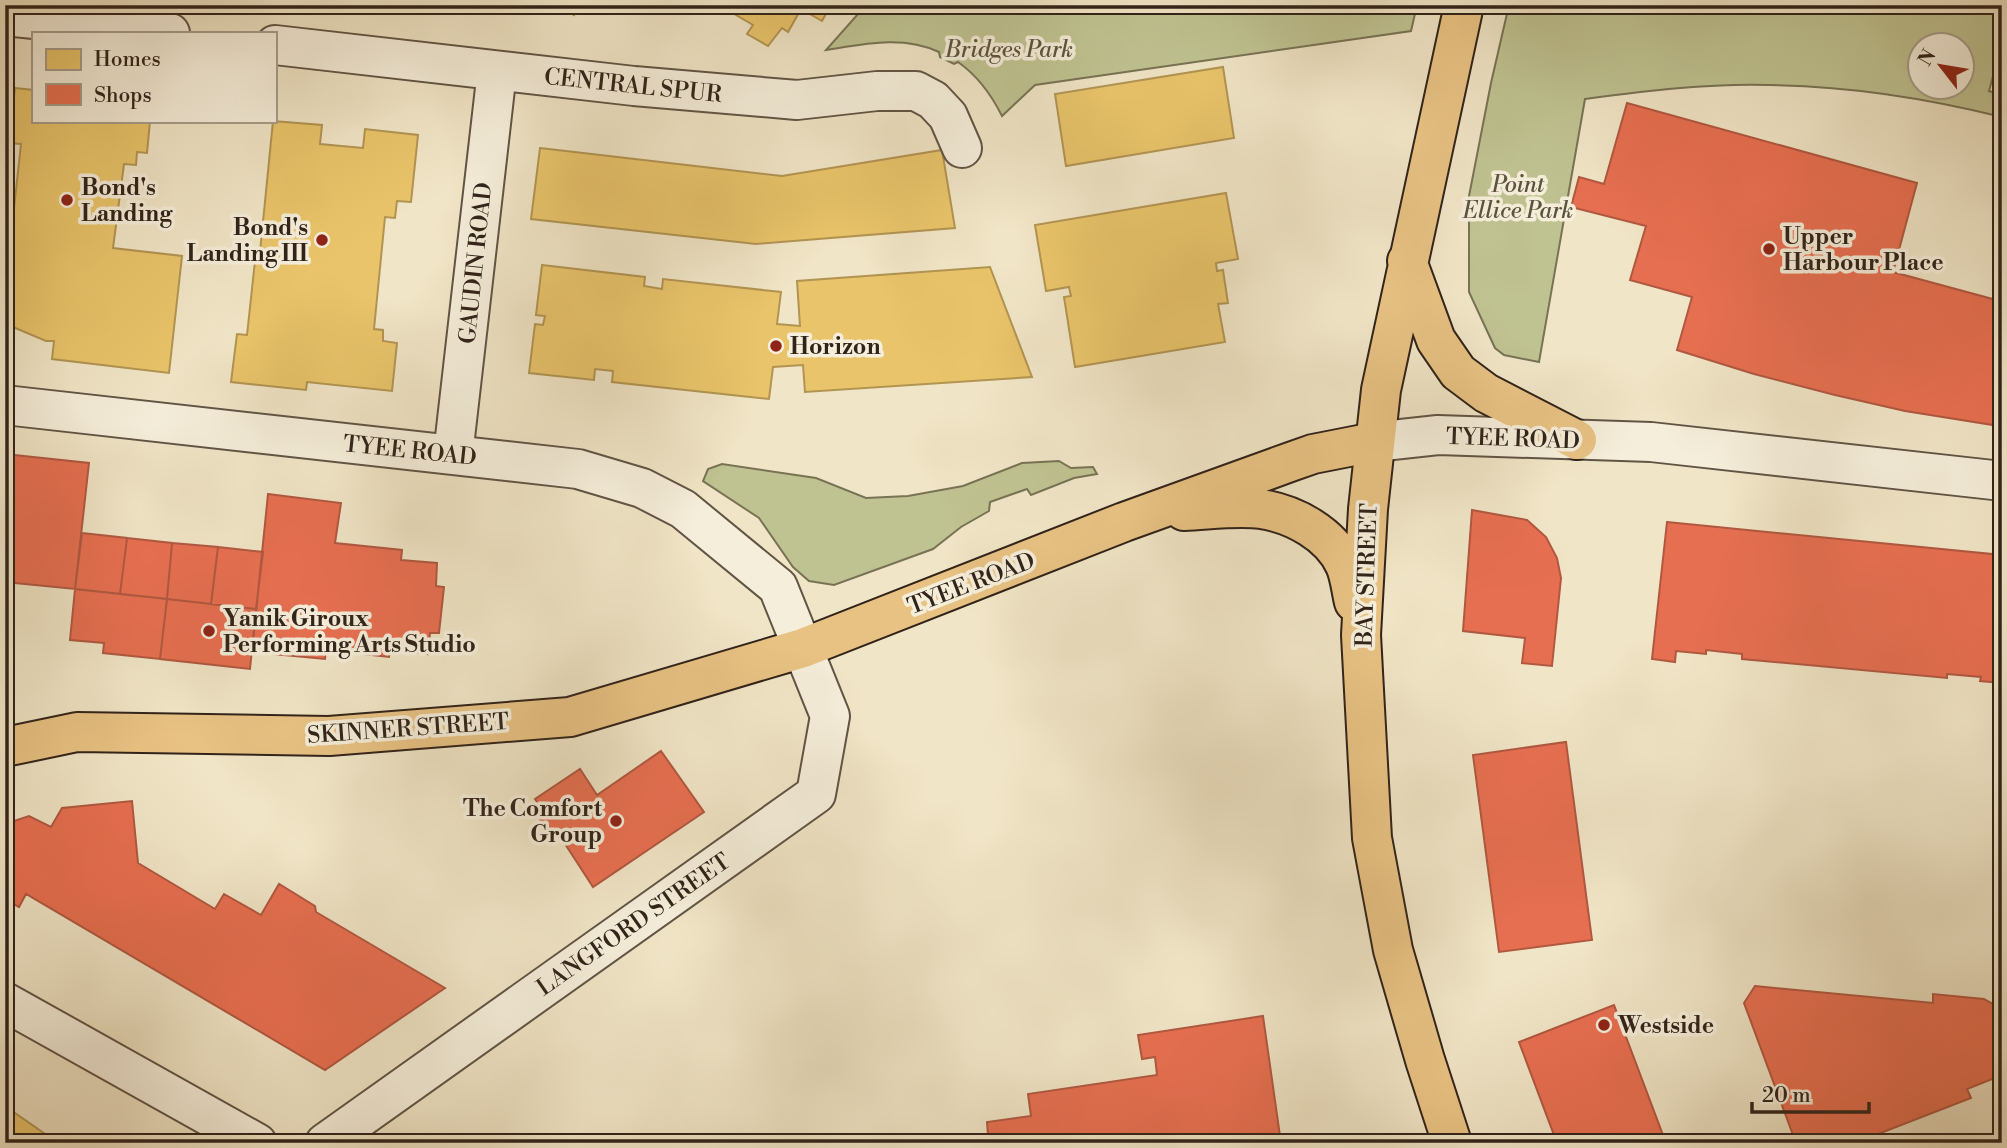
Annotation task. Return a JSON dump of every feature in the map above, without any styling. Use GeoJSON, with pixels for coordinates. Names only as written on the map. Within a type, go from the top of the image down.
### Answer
{"type":"FeatureCollection","features":[{"type":"Feature","properties":{"kind":"main road","name":"BAY STREET"},"geometry":{"type":"LineString","coordinates":[[1452,1143],[1424,1060],[1393,950],[1372,838],[1361,635],[1368,509],[1381,390],[1464,5]]}},
{"type":"Feature","properties":{"kind":"main road"},"geometry":{"type":"LineString","coordinates":[[1407,261],[1436,340],[1458,372],[1486,393],[1577,439]]}},
{"type":"Feature","properties":{"kind":"main road","name":"TYEE ROAD"},"geometry":{"type":"LineString","coordinates":[[803,648],[1151,512],[1313,453],[1374,442]]}},
{"type":"Feature","properties":{"kind":"main road"},"geometry":{"type":"LineString","coordinates":[[1151,512],[1260,509],[1289,516],[1313,530],[1334,546],[1346,566],[1361,635]]}},
{"type":"Feature","properties":{"kind":"main road","name":"SKINNER STREET"},"geometry":{"type":"LineString","coordinates":[[5,747],[77,732],[329,736],[570,717],[803,648]]}},
{"type":"Feature","properties":{"kind":"street"},"geometry":{"type":"LineString","coordinates":[[5,16],[160,32]]}},
{"type":"Feature","properties":{"kind":"street","name":"CENTRAL SPUR"},"geometry":{"type":"LineString","coordinates":[[276,45],[497,71],[797,100],[877,91],[916,91],[933,100],[948,116],[962,148]]}},
{"type":"Feature","properties":{"kind":"street","name":"GAUDIN ROAD"},"geometry":{"type":"LineString","coordinates":[[453,455],[497,71]]}},
{"type":"Feature","properties":{"kind":"street","name":"TYEE ROAD"},"geometry":{"type":"LineString","coordinates":[[5,405],[578,469],[642,488],[683,509],[778,587],[803,648]]}},
{"type":"Feature","properties":{"kind":"street","name":"TYEE ROAD"},"geometry":{"type":"LineString","coordinates":[[1374,442],[1438,435],[1651,442],[2002,481]]}},
{"type":"Feature","properties":{"kind":"street","name":"LANGFORD STREET"},"geometry":{"type":"LineString","coordinates":[[325,1143],[816,794],[830,716],[803,648]]}},
{"type":"Feature","properties":{"kind":"street"},"geometry":{"type":"LineString","coordinates":[[5,1002],[257,1143]]}},
{"type":"Feature","properties":{"kind":"green space","name":"Bridges Park"},"geometry":{"type":"Polygon","coordinates":[[[866,5],[1417,5],[1411,31],[1035,85],[1002,116],[978,79],[958,62],[954,64],[940,57],[939,52],[897,42],[826,50],[866,5]]]}},
{"type":"Feature","properties":{"kind":"green space","name":"Point Ellice Park"},"geometry":{"type":"Polygon","coordinates":[[[1509,5],[2002,5],[2002,43],[1989,91],[2002,95],[2002,117],[1933,102],[1976,102],[1976,32],[1906,32],[1906,97],[1828,88],[1747,85],[1700,86],[1585,99],[1539,362],[1504,355],[1495,348],[1469,292],[1469,196],[1509,5]]]}},
{"type":"Feature","properties":{"kind":"green space"},"geometry":{"type":"Polygon","coordinates":[[[1059,461],[1071,468],[1093,467],[1097,474],[1074,478],[1031,495],[1027,489],[990,502],[989,511],[961,527],[933,549],[834,585],[809,581],[793,567],[759,518],[703,481],[708,469],[722,464],[816,478],[866,498],[908,496],[963,486],[1022,463],[1059,461]]]}},
{"type":"Feature","properties":{"kind":"building: Homes"},"geometry":{"type":"Polygon","coordinates":[[[558,5],[580,5],[574,15],[558,5]]]}},
{"type":"Feature","properties":{"kind":"building: Homes"},"geometry":{"type":"Polygon","coordinates":[[[719,5],[831,5],[822,21],[801,9],[788,32],[782,28],[768,46],[747,34],[753,25],[719,5]]]}},
{"type":"Feature","properties":{"kind":"building: Homes"},"geometry":{"type":"Polygon","coordinates":[[[1223,67],[1234,138],[1066,166],[1055,94],[1223,67]]]}},
{"type":"Feature","properties":{"kind":"building: Homes","name":"Bond's Landing"},"geometry":{"type":"Polygon","coordinates":[[[15,88],[32,90],[32,122],[150,122],[147,153],[137,152],[136,165],[124,164],[113,248],[182,256],[169,373],[52,359],[54,341],[46,341],[5,326],[5,237],[11,236],[21,144],[9,143],[15,88]]]}},
{"type":"Feature","properties":{"kind":"building: Homes","name":"Bond's Landing III"},"geometry":{"type":"Polygon","coordinates":[[[273,122],[322,125],[320,144],[363,148],[365,129],[418,135],[411,202],[397,201],[395,218],[385,217],[374,329],[383,330],[383,341],[397,343],[392,391],[307,382],[306,390],[231,382],[237,334],[247,335],[255,261],[259,262],[273,122]]]}},
{"type":"Feature","properties":{"kind":"building: Homes"},"geometry":{"type":"Polygon","coordinates":[[[540,148],[782,176],[942,150],[955,228],[756,244],[531,219],[540,148]]]}},
{"type":"Feature","properties":{"kind":"building: Homes"},"geometry":{"type":"Polygon","coordinates":[[[1226,193],[1238,259],[1216,263],[1217,271],[1223,270],[1228,303],[1218,304],[1225,342],[1075,367],[1064,297],[1071,296],[1069,287],[1046,291],[1035,225],[1226,193]]]}},
{"type":"Feature","properties":{"kind":"building: Homes","name":"Horizon"},"geometry":{"type":"Polygon","coordinates":[[[542,265],[645,277],[644,286],[662,289],[663,279],[781,292],[777,324],[800,326],[797,281],[990,267],[1032,377],[805,392],[803,365],[773,367],[769,399],[612,382],[613,371],[595,369],[594,380],[529,373],[535,324],[543,325],[545,316],[536,315],[542,265]]]}},
{"type":"Feature","properties":{"kind":"building: Homes"},"geometry":{"type":"Polygon","coordinates":[[[5,1106],[48,1136],[43,1143],[5,1143],[5,1106]]]}},
{"type":"Feature","properties":{"kind":"building: Shops","name":"Upper Harbour Place"},"geometry":{"type":"Polygon","coordinates":[[[1627,103],[1917,183],[1893,272],[2000,301],[1998,307],[2002,309],[2002,362],[1993,425],[1905,411],[1835,395],[1677,350],[1692,297],[1630,280],[1646,226],[1571,207],[1579,177],[1604,184],[1627,103]]]}},
{"type":"Feature","properties":{"kind":"building: Shops"},"geometry":{"type":"Polygon","coordinates":[[[5,454],[89,463],[75,589],[5,582],[5,454]]]}},
{"type":"Feature","properties":{"kind":"building: Shops"},"geometry":{"type":"Polygon","coordinates":[[[268,494],[341,503],[335,543],[402,550],[401,560],[437,563],[436,586],[444,587],[439,633],[430,633],[428,654],[390,649],[389,657],[326,650],[325,659],[252,652],[268,494]]]}},
{"type":"Feature","properties":{"kind":"building: Shops"},"geometry":{"type":"Polygon","coordinates":[[[1472,510],[1527,520],[1546,537],[1557,558],[1561,578],[1552,666],[1522,663],[1525,638],[1463,631],[1472,510]]]}},
{"type":"Feature","properties":{"kind":"building: Shops"},"geometry":{"type":"Polygon","coordinates":[[[1667,522],[2002,555],[2002,683],[1980,681],[1981,677],[1947,674],[1947,678],[1742,659],[1742,654],[1706,650],[1706,654],[1676,651],[1675,662],[1652,659],[1667,522]]]}},
{"type":"Feature","properties":{"kind":"building: Shops"},"geometry":{"type":"Polygon","coordinates":[[[82,533],[127,538],[120,594],[75,589],[82,533]]]}},
{"type":"Feature","properties":{"kind":"building: Shops"},"geometry":{"type":"Polygon","coordinates":[[[127,538],[172,543],[167,599],[120,594],[127,538]]]}},
{"type":"Feature","properties":{"kind":"building: Shops"},"geometry":{"type":"Polygon","coordinates":[[[172,543],[218,547],[211,604],[167,599],[172,543]]]}},
{"type":"Feature","properties":{"kind":"building: Shops"},"geometry":{"type":"Polygon","coordinates":[[[218,547],[263,552],[256,609],[211,604],[218,547]]]}},
{"type":"Feature","properties":{"kind":"building: Shops"},"geometry":{"type":"Polygon","coordinates":[[[75,589],[167,599],[160,659],[103,653],[104,643],[70,640],[75,589]]]}},
{"type":"Feature","properties":{"kind":"building: Shops","name":"Yanik Giroux Performing Arts Studio"},"geometry":{"type":"Polygon","coordinates":[[[167,599],[256,609],[250,669],[160,659],[167,599]]]}},
{"type":"Feature","properties":{"kind":"building: Shops"},"geometry":{"type":"Polygon","coordinates":[[[1566,742],[1592,940],[1499,952],[1473,755],[1566,742]]]}},
{"type":"Feature","properties":{"kind":"building: Shops","name":"The Comfort Group"},"geometry":{"type":"Polygon","coordinates":[[[661,751],[704,812],[593,887],[556,830],[549,833],[534,810],[540,806],[535,799],[580,769],[597,795],[661,751]]]}},
{"type":"Feature","properties":{"kind":"building: Shops"},"geometry":{"type":"Polygon","coordinates":[[[132,801],[138,863],[215,909],[224,894],[261,915],[279,884],[315,906],[316,912],[445,988],[325,1070],[26,894],[19,907],[5,899],[5,824],[29,816],[51,827],[62,808],[132,801]]]}},
{"type":"Feature","properties":{"kind":"building: Shops"},"geometry":{"type":"Polygon","coordinates":[[[1755,986],[1933,1003],[1933,994],[1984,999],[2002,1009],[2002,1070],[1995,1078],[1967,1089],[1971,1098],[1855,1143],[1796,1143],[1744,1003],[1755,986]]]}},
{"type":"Feature","properties":{"kind":"building: Shops"},"geometry":{"type":"Polygon","coordinates":[[[1614,1005],[1666,1143],[1557,1143],[1519,1042],[1614,1005]]]}},
{"type":"Feature","properties":{"kind":"building: Shops"},"geometry":{"type":"Polygon","coordinates":[[[1263,1016],[1281,1143],[944,1143],[988,1135],[987,1122],[1031,1116],[1028,1094],[1157,1075],[1155,1057],[1142,1059],[1138,1035],[1263,1016]]]}},
{"type":"Feature","properties":{"kind":"place","name":"Bond's Landing"},"geometry":{"type":"Point","coordinates":[67,200]}},
{"type":"Feature","properties":{"kind":"place","name":"Bond's Landing III"},"geometry":{"type":"Point","coordinates":[322,240]}},
{"type":"Feature","properties":{"kind":"place","name":"Upper Harbour Place"},"geometry":{"type":"Point","coordinates":[1769,249]}},
{"type":"Feature","properties":{"kind":"place","name":"Horizon"},"geometry":{"type":"Point","coordinates":[776,346]}},
{"type":"Feature","properties":{"kind":"place","name":"Yanik Giroux Performing Arts Studio"},"geometry":{"type":"Point","coordinates":[209,631]}},
{"type":"Feature","properties":{"kind":"place","name":"The Comfort Group"},"geometry":{"type":"Point","coordinates":[616,821]}},
{"type":"Feature","properties":{"kind":"place","name":"Westside"},"geometry":{"type":"Point","coordinates":[1604,1025]}}]}
